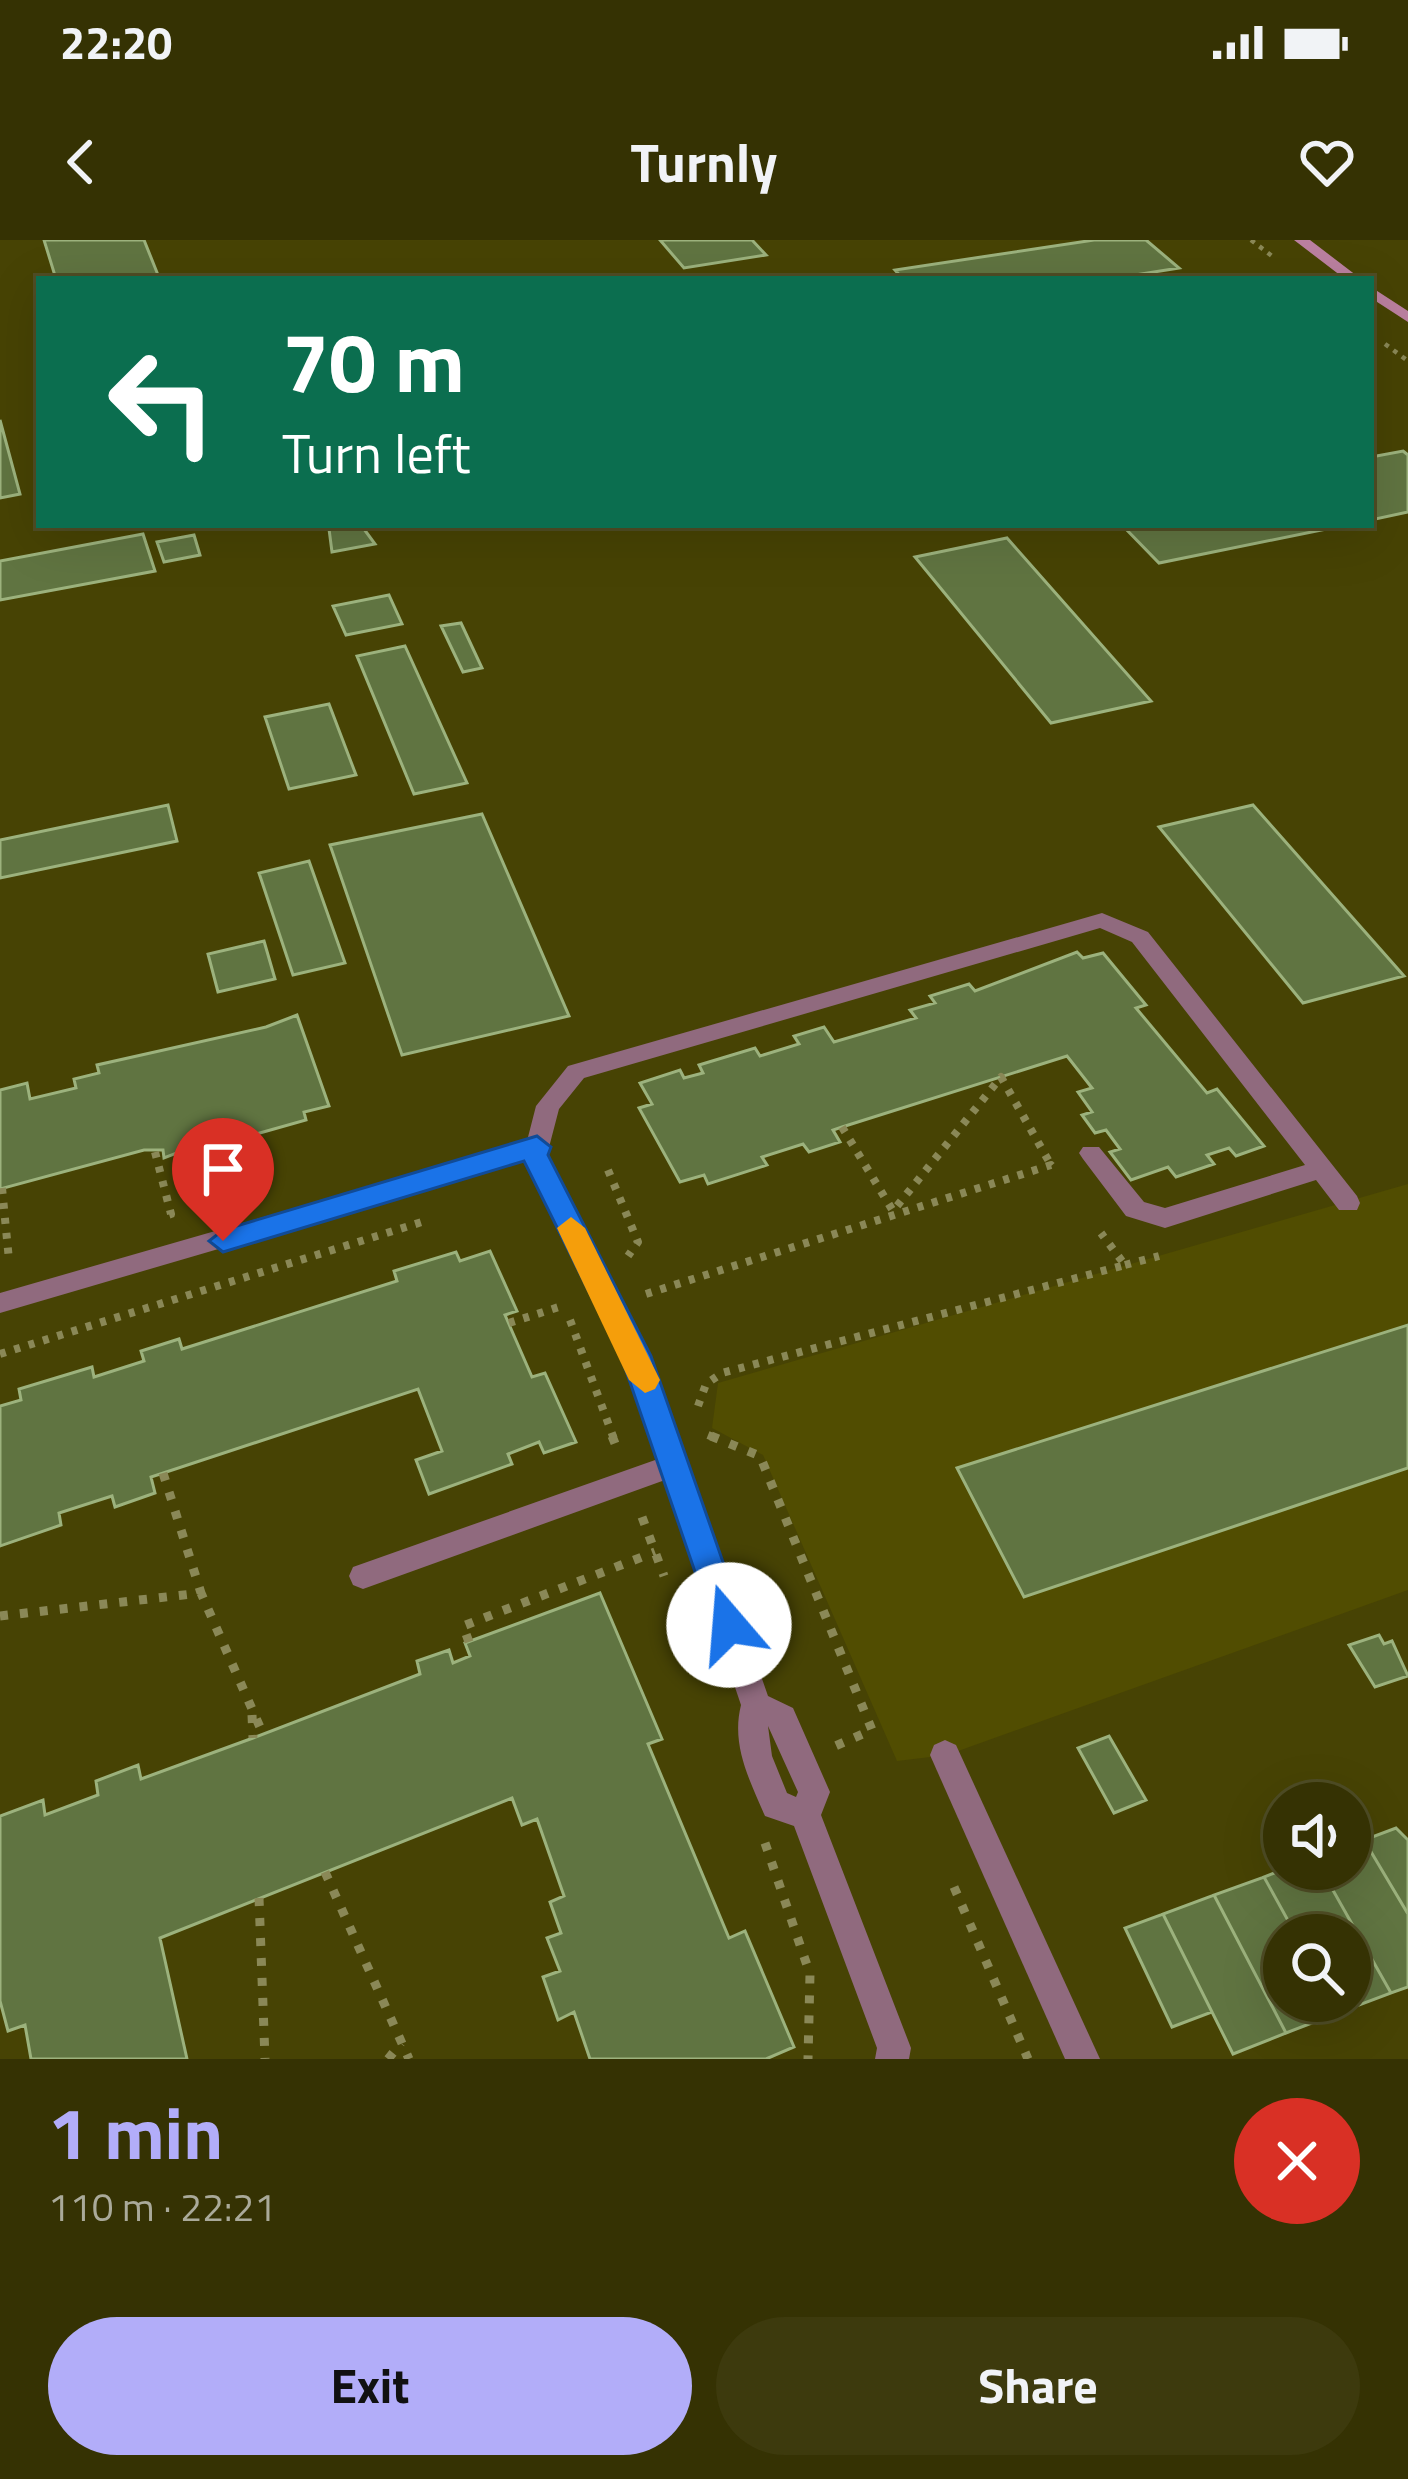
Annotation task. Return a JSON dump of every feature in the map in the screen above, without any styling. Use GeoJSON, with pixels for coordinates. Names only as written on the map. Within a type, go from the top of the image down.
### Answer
{"type":"FeatureCollection","features":[{"type":"Feature","properties":{"kind":"street"},"geometry":{"type":"LineString","coordinates":[[1301,240],[1350,276]]}},
{"type":"Feature","properties":{"kind":"street"},"geometry":{"type":"LineString","coordinates":[[1374,293],[1408,319]]}},
{"type":"Feature","properties":{"kind":"street"},"geometry":{"type":"LineString","coordinates":[[892,2059],[894,2048],[870,1977],[805,1815],[776,1804],[747,1730],[756,1706],[636,1356],[535,1155],[548,1106],[577,1072],[1102,920],[1140,938],[1348,1203]]}},
{"type":"Feature","properties":{"kind":"street"},"geometry":{"type":"LineString","coordinates":[[0,1303],[537,1147]]}},
{"type":"Feature","properties":{"kind":"street"},"geometry":{"type":"LineString","coordinates":[[1091,1153],[1135,1209],[1165,1218],[1321,1169]]}},
{"type":"Feature","properties":{"kind":"street"},"geometry":{"type":"LineString","coordinates":[[363,1576],[675,1465]]}},
{"type":"Feature","properties":{"kind":"street"},"geometry":{"type":"LineString","coordinates":[[945,1756],[1083,2059]]}},
{"type":"Feature","properties":{"kind":"path"},"geometry":{"type":"LineString","coordinates":[[893,1211],[1000,1077],[1064,1181]]}},
{"type":"Feature","properties":{"kind":"path"},"geometry":{"type":"LineString","coordinates":[[842,1127],[893,1211]]}},
{"type":"Feature","properties":{"kind":"path"},"geometry":{"type":"LineString","coordinates":[[151,1220],[171,1214],[155,1152]]}},
{"type":"Feature","properties":{"kind":"path"},"geometry":{"type":"LineString","coordinates":[[634,1283],[642,1295],[893,1211],[1051,1165]]}},
{"type":"Feature","properties":{"kind":"path"},"geometry":{"type":"LineString","coordinates":[[608,1170],[638,1242],[623,1263],[628,1270]]}},
{"type":"Feature","properties":{"kind":"path"},"geometry":{"type":"LineString","coordinates":[[2,1188],[4,1261],[29,1254]]}},
{"type":"Feature","properties":{"kind":"path"},"geometry":{"type":"LineString","coordinates":[[826,1750],[872,1730],[760,1456],[712,1439],[697,1424],[706,1384],[722,1373],[1125,1265],[1088,1215]]}},
{"type":"Feature","properties":{"kind":"path"},"geometry":{"type":"LineString","coordinates":[[0,1354],[435,1218]]}},
{"type":"Feature","properties":{"kind":"path"},"geometry":{"type":"LineString","coordinates":[[508,1323],[565,1305]]}},
{"type":"Feature","properties":{"kind":"path"},"geometry":{"type":"LineString","coordinates":[[163,1473],[201,1593],[252,1707],[258,1736]]}},
{"type":"Feature","properties":{"kind":"path"},"geometry":{"type":"LineString","coordinates":[[469,1642],[463,1626],[655,1552]]}},
{"type":"Feature","properties":{"kind":"path"},"geometry":{"type":"LineString","coordinates":[[0,1616],[201,1593]]}},
{"type":"Feature","properties":{"kind":"path"},"geometry":{"type":"LineString","coordinates":[[326,1872],[409,2059]]}},
{"type":"Feature","properties":{"kind":"path"},"geometry":{"type":"LineString","coordinates":[[259,1898],[265,2059]]}},
{"type":"Feature","properties":{"kind":"path"},"geometry":{"type":"LineString","coordinates":[[388,2059],[401,2042]]}},
{"type":"Feature","properties":{"kind":"shaded area"},"geometry":{"type":"Polygon","coordinates":[[[1408,1184],[1408,1590],[947,1755],[897,1761],[763,1455],[712,1428],[718,1383],[1408,1184]]]}},
{"type":"Feature","properties":{"kind":"building"},"geometry":{"type":"Polygon","coordinates":[[[44,240],[144,240],[160,276],[55,276],[44,240]]]}},
{"type":"Feature","properties":{"kind":"building"},"geometry":{"type":"Polygon","coordinates":[[[660,240],[752,240],[766,255],[684,268],[660,240]]]}},
{"type":"Feature","properties":{"kind":"building"},"geometry":{"type":"Polygon","coordinates":[[[1094,240],[1146,240],[1179,268],[1129,276],[900,276],[895,270],[1094,240]]]}},
{"type":"Feature","properties":{"kind":"building"},"geometry":{"type":"Polygon","coordinates":[[[0,420],[20,494],[0,498],[0,420]]]}},
{"type":"Feature","properties":{"kind":"building"},"geometry":{"type":"Polygon","coordinates":[[[1403,451],[1408,455],[1408,512],[1374,519],[1374,456],[1403,451]]]}},
{"type":"Feature","properties":{"kind":"building"},"geometry":{"type":"Polygon","coordinates":[[[363,528],[375,544],[332,552],[329,529],[363,528]]]}},
{"type":"Feature","properties":{"kind":"building"},"geometry":{"type":"Polygon","coordinates":[[[1125,528],[1331,528],[1159,563],[1125,528]]]}},
{"type":"Feature","properties":{"kind":"building"},"geometry":{"type":"Polygon","coordinates":[[[143,534],[155,571],[0,600],[0,561],[143,534]]]}},
{"type":"Feature","properties":{"kind":"building"},"geometry":{"type":"Polygon","coordinates":[[[194,535],[200,555],[164,562],[157,542],[194,535]]]}},
{"type":"Feature","properties":{"kind":"building"},"geometry":{"type":"Polygon","coordinates":[[[1007,538],[1151,701],[1051,723],[915,557],[1007,538]]]}},
{"type":"Feature","properties":{"kind":"building"},"geometry":{"type":"Polygon","coordinates":[[[389,595],[402,624],[346,635],[333,606],[389,595]]]}},
{"type":"Feature","properties":{"kind":"building"},"geometry":{"type":"Polygon","coordinates":[[[461,623],[482,668],[463,672],[441,626],[461,623]]]}},
{"type":"Feature","properties":{"kind":"building"},"geometry":{"type":"Polygon","coordinates":[[[405,646],[467,783],[414,794],[357,656],[405,646]]]}},
{"type":"Feature","properties":{"kind":"building"},"geometry":{"type":"Polygon","coordinates":[[[329,704],[356,775],[289,789],[265,717],[329,704]]]}},
{"type":"Feature","properties":{"kind":"building"},"geometry":{"type":"Polygon","coordinates":[[[168,805],[177,841],[0,878],[0,840],[168,805]]]}},
{"type":"Feature","properties":{"kind":"building"},"geometry":{"type":"Polygon","coordinates":[[[1253,805],[1404,976],[1303,1003],[1159,827],[1253,805]]]}},
{"type":"Feature","properties":{"kind":"building"},"geometry":{"type":"Polygon","coordinates":[[[482,814],[569,1016],[402,1055],[330,845],[482,814]]]}},
{"type":"Feature","properties":{"kind":"building"},"geometry":{"type":"Polygon","coordinates":[[[309,861],[345,963],[293,975],[259,873],[309,861]]]}},
{"type":"Feature","properties":{"kind":"building"},"geometry":{"type":"Polygon","coordinates":[[[264,941],[275,979],[218,992],[208,954],[264,941]]]}},
{"type":"Feature","properties":{"kind":"building"},"geometry":{"type":"Polygon","coordinates":[[[1077,952],[1083,958],[1103,953],[1146,1005],[1136,1008],[1207,1093],[1217,1089],[1264,1146],[1236,1156],[1229,1148],[1207,1155],[1214,1164],[1176,1177],[1168,1167],[1131,1180],[1110,1152],[1120,1149],[1106,1130],[1095,1133],[1082,1115],[1092,1112],[1078,1092],[1092,1088],[1067,1056],[833,1130],[840,1142],[809,1152],[803,1144],[762,1157],[767,1165],[708,1184],[704,1175],[680,1182],[639,1108],[652,1104],[640,1083],[680,1070],[684,1078],[703,1073],[699,1065],[755,1048],[760,1056],[799,1044],[794,1036],[824,1027],[834,1042],[916,1018],[910,1010],[935,1003],[930,996],[969,984],[975,991],[1077,952]]]}},
{"type":"Feature","properties":{"kind":"building"},"geometry":{"type":"Polygon","coordinates":[[[297,1015],[329,1106],[304,1112],[306,1120],[242,1138],[239,1129],[164,1158],[163,1150],[144,1150],[0,1189],[0,1090],[27,1083],[30,1099],[76,1088],[74,1079],[99,1073],[97,1065],[266,1027],[297,1015]]]}},
{"type":"Feature","properties":{"kind":"building"},"geometry":{"type":"Polygon","coordinates":[[[490,1251],[517,1311],[505,1315],[532,1377],[545,1373],[576,1442],[544,1453],[539,1442],[508,1454],[512,1464],[429,1494],[416,1460],[442,1451],[418,1389],[151,1477],[155,1493],[115,1507],[112,1496],[59,1513],[61,1525],[0,1546],[0,1406],[21,1400],[19,1389],[92,1367],[94,1377],[144,1361],[141,1351],[179,1339],[182,1349],[397,1281],[394,1271],[456,1252],[460,1261],[490,1251]]]}},
{"type":"Feature","properties":{"kind":"building"},"geometry":{"type":"Polygon","coordinates":[[[1408,1325],[1408,1468],[1024,1597],[957,1468],[1408,1325]]]}},
{"type":"Feature","properties":{"kind":"building"},"geometry":{"type":"Polygon","coordinates":[[[600,1593],[662,1739],[648,1744],[729,1938],[745,1931],[794,2047],[766,2059],[590,2059],[574,2012],[558,2020],[543,1977],[560,1971],[547,1938],[561,1933],[550,1902],[564,1896],[537,1819],[522,1825],[512,1798],[160,1938],[187,2059],[31,2059],[25,2025],[8,2031],[0,2001],[0,1816],[43,1800],[45,1815],[98,1795],[96,1781],[138,1765],[141,1779],[253,1738],[420,1674],[417,1661],[449,1650],[453,1663],[470,1656],[465,1643],[600,1593]]]}},
{"type":"Feature","properties":{"kind":"building"},"geometry":{"type":"Polygon","coordinates":[[[1379,1635],[1384,1644],[1392,1641],[1408,1676],[1375,1687],[1349,1645],[1379,1635]]]}},
{"type":"Feature","properties":{"kind":"building"},"geometry":{"type":"Polygon","coordinates":[[[1109,1736],[1146,1800],[1114,1813],[1078,1748],[1109,1736]]]}},
{"type":"Feature","properties":{"kind":"building"},"geometry":{"type":"Polygon","coordinates":[[[1396,1828],[1408,1840],[1408,1914],[1371,1852],[1371,1837],[1396,1828]]]}},
{"type":"Feature","properties":{"kind":"building"},"geometry":{"type":"Polygon","coordinates":[[[1371,1852],[1408,1914],[1408,1987],[1391,1993],[1371,1958],[1371,1914],[1346,1914],[1333,1890],[1371,1890],[1371,1852]]]}},
{"type":"Feature","properties":{"kind":"building"},"geometry":{"type":"Polygon","coordinates":[[[1263,1877],[1263,1890],[1271,1890],[1284,1914],[1263,1914],[1263,1989],[1214,1895],[1263,1877]]]}},
{"type":"Feature","properties":{"kind":"building"},"geometry":{"type":"Polygon","coordinates":[[[1271,1890],[1333,1890],[1346,1914],[1284,1914],[1271,1890]]]}},
{"type":"Feature","properties":{"kind":"building"},"geometry":{"type":"Polygon","coordinates":[[[1214,1895],[1263,1989],[1263,2022],[1280,2022],[1286,2033],[1233,2054],[1163,1914],[1214,1895]]]}},
{"type":"Feature","properties":{"kind":"building"},"geometry":{"type":"Polygon","coordinates":[[[1163,1914],[1212,2012],[1172,2027],[1125,1928],[1163,1914]]]}},
{"type":"Feature","properties":{"kind":"building"},"geometry":{"type":"Polygon","coordinates":[[[1371,1958],[1391,1993],[1371,2001],[1371,1958]]]}},
{"type":"Feature","properties":{"kind":"building"},"geometry":{"type":"Polygon","coordinates":[[[1280,2022],[1315,2022],[1286,2033],[1280,2022]]]}},
{"type":"Feature","properties":{"kind":"slow traffic"},"geometry":{"type":"LineString","coordinates":[[571,1228],[645,1380]]}},
{"type":"Feature","properties":{"kind":"route"},"geometry":{"type":"LineString","coordinates":[[223,1241],[537,1147],[535,1155],[636,1356],[729,1625]]}}]}
